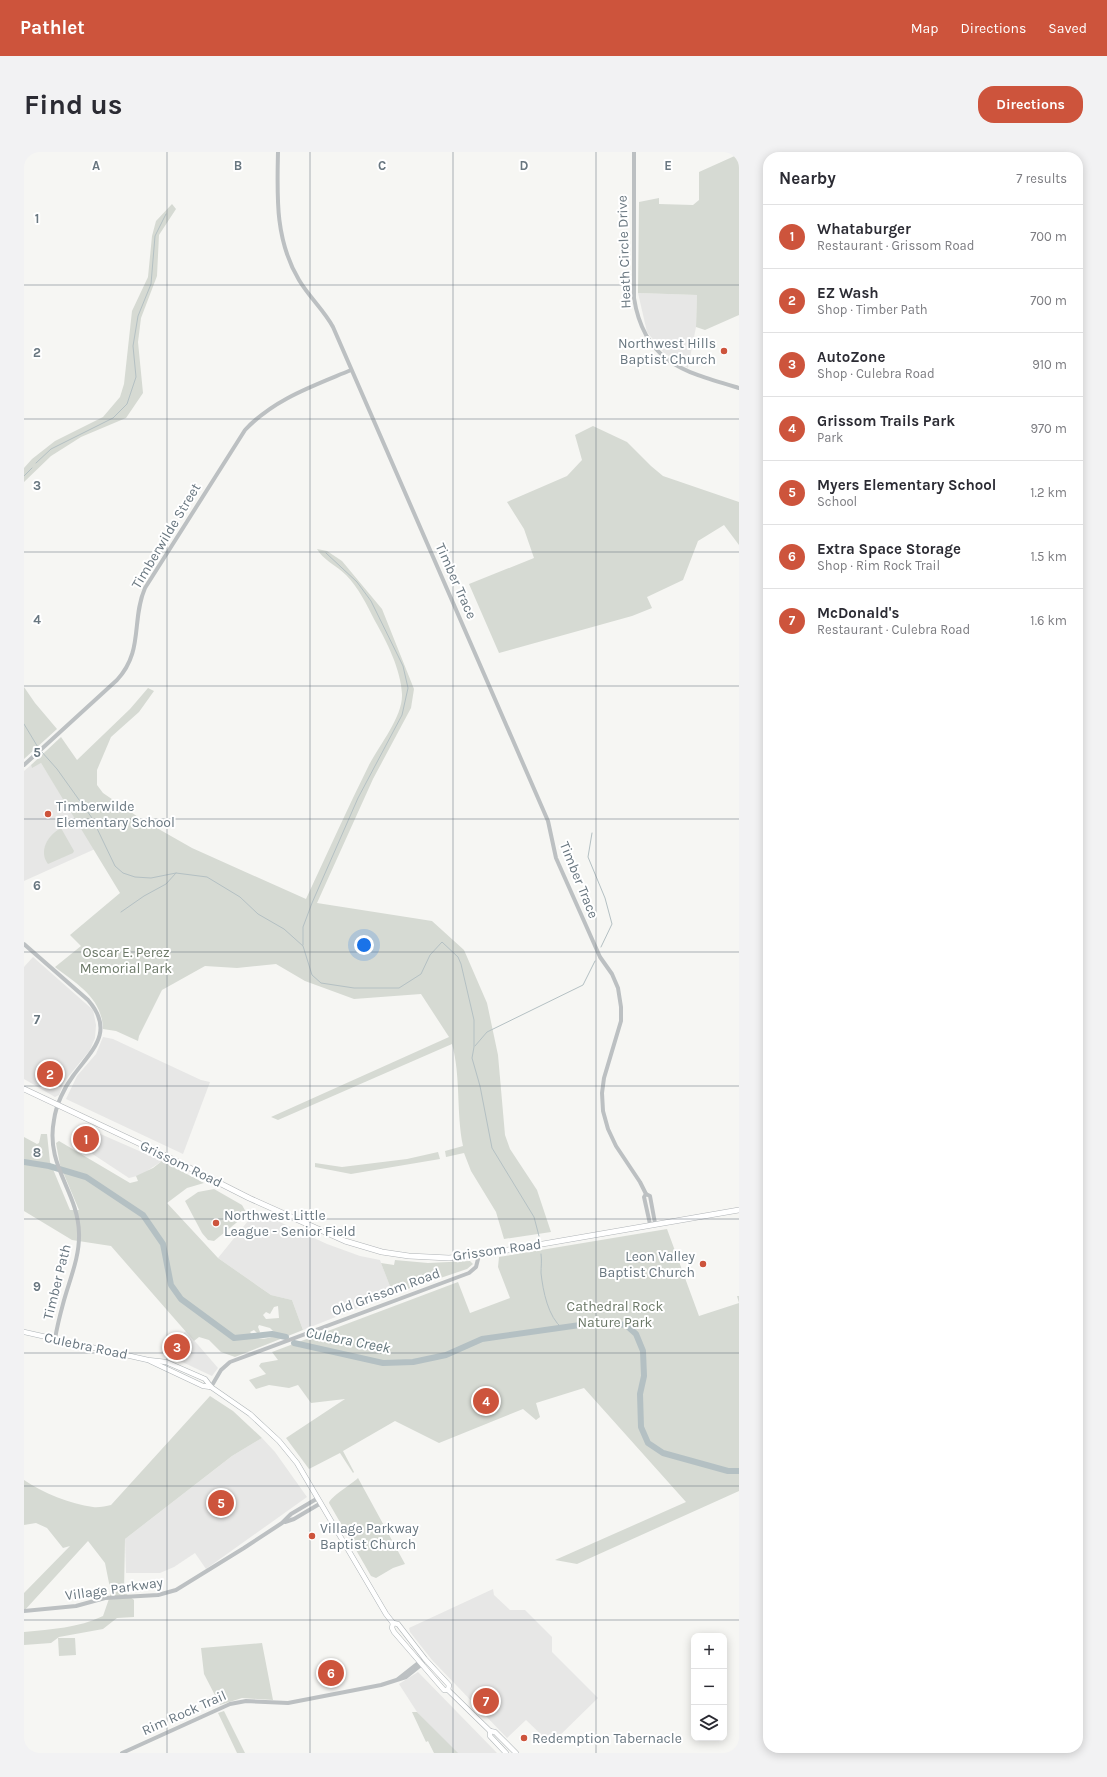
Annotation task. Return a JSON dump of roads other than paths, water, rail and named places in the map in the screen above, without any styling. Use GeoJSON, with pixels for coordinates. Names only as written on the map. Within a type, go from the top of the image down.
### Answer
{"type":"FeatureCollection","features":[{"type":"Feature","properties":{"kind":"main road","name":"Grissom Road"},"geometry":{"type":"LineString","coordinates":[[24,1089],[168,1156],[249,1198],[345,1241],[382,1252],[409,1256],[449,1258],[479,1255],[739,1210]]}},
{"type":"Feature","properties":{"kind":"main road","name":"Culebra Road"},"geometry":{"type":"LineString","coordinates":[[24,1332],[148,1360],[166,1362],[205,1379],[211,1387],[250,1414],[279,1442],[296,1463],[321,1503],[370,1589],[393,1623],[392,1628],[420,1664],[444,1690],[448,1690],[490,1731],[495,1732],[516,1753]]}},
{"type":"Feature","properties":{"kind":"main road","name":"Culebra Road"},"geometry":{"type":"LineString","coordinates":[[393,1623],[398,1624],[425,1659],[449,1685],[448,1690]]}},
{"type":"Feature","properties":{"kind":"main road","name":"Culebra Road"},"geometry":{"type":"LineString","coordinates":[[490,1731],[490,1736],[506,1753]]}},
{"type":"Feature","properties":{"kind":"street","name":"Timber Trace"},"geometry":{"type":"LineString","coordinates":[[278,152],[278,212],[280,230],[286,252],[299,280],[329,319],[548,820],[556,858],[600,957],[616,980],[620,993],[621,1020],[605,1074],[602,1093],[603,1111],[608,1129],[616,1146],[640,1182],[646,1194],[644,1197],[652,1224]]}},
{"type":"Feature","properties":{"kind":"street","name":"Heath Circle Drive"},"geometry":{"type":"LineString","coordinates":[[634,152],[634,298],[642,329],[656,349],[677,367],[690,373],[739,388]]}},
{"type":"Feature","properties":{"kind":"street","name":"Timberwilde Street"},"geometry":{"type":"LineString","coordinates":[[24,765],[117,680],[129,665],[135,648],[140,605],[145,588],[245,430],[261,414],[276,404],[351,370]]}},
{"type":"Feature","properties":{"kind":"street","name":"Timber Path"},"geometry":{"type":"LineString","coordinates":[[24,944],[88,1000],[99,1019],[100,1033],[96,1046],[72,1077],[58,1106],[52,1137],[53,1153],[75,1210],[80,1233],[79,1246],[55,1339]]}},
{"type":"Feature","properties":{"kind":"street","name":"Old Grissom Road"},"geometry":{"type":"LineString","coordinates":[[211,1387],[221,1370],[228,1364],[468,1273],[476,1267],[479,1255]]}},
{"type":"Feature","properties":{"kind":"street","name":"Village Parkway"},"geometry":{"type":"LineString","coordinates":[[24,1611],[76,1606],[105,1598],[158,1595],[176,1590],[282,1523],[291,1514],[318,1498]]}},
{"type":"Feature","properties":{"kind":"street","name":"Village Parkway"},"geometry":{"type":"LineString","coordinates":[[282,1523],[294,1519],[321,1503]]}},
{"type":"Feature","properties":{"kind":"street","name":"Rim Rock Trail"},"geometry":{"type":"LineString","coordinates":[[122,1753],[236,1702],[248,1701],[288,1703],[381,1685],[406,1677],[425,1659]]}},
{"type":"Feature","properties":{"kind":"waterway"},"geometry":{"type":"LineString","coordinates":[[36,463],[51,449],[113,418],[127,404],[136,377],[133,346],[138,316],[151,284],[155,236],[166,214]]}},
{"type":"Feature","properties":{"kind":"waterway"},"geometry":{"type":"LineString","coordinates":[[24,476],[32,468]]}},
{"type":"Feature","properties":{"kind":"waterway"},"geometry":{"type":"LineString","coordinates":[[303,945],[303,927],[312,903],[358,798],[402,715],[408,688],[403,666],[371,601],[357,582],[326,553]]}},
{"type":"Feature","properties":{"kind":"waterway"},"geometry":{"type":"LineString","coordinates":[[24,724],[39,749]]}},
{"type":"Feature","properties":{"kind":"waterway"},"geometry":{"type":"LineString","coordinates":[[41,751],[57,769],[92,818],[115,866],[123,873],[135,877],[151,878],[176,873],[207,877],[240,897],[258,914],[284,929],[303,946],[312,975],[321,983],[354,988],[399,988],[421,974],[430,955],[442,942],[458,957],[474,1020],[474,1047],[472,1058],[480,1086],[492,1148],[534,1217],[539,1236]]}},
{"type":"Feature","properties":{"kind":"waterway"},"geometry":{"type":"LineString","coordinates":[[592,833],[588,857],[605,898],[612,924],[601,947]]}},
{"type":"Feature","properties":{"kind":"waterway"},"geometry":{"type":"LineString","coordinates":[[121,912],[144,896],[166,884],[176,873]]}},
{"type":"Feature","properties":{"kind":"waterway"},"geometry":{"type":"LineString","coordinates":[[475,1046],[487,1032],[583,985],[595,961]]}},
{"type":"Feature","properties":{"kind":"waterway","name":"Culebra Creek"},"geometry":{"type":"LineString","coordinates":[[24,1162],[49,1166],[86,1177],[143,1215],[163,1244],[171,1285],[181,1299],[234,1338],[272,1334],[286,1337]]}},
{"type":"Feature","properties":{"kind":"waterway"},"geometry":{"type":"LineString","coordinates":[[541,1254],[541,1273],[547,1303],[553,1317],[562,1328]]}},
{"type":"Feature","properties":{"kind":"waterway","name":"Culebra Creek"},"geometry":{"type":"LineString","coordinates":[[294,1343],[383,1363],[413,1362],[446,1355],[482,1339],[601,1322],[626,1325],[636,1334],[643,1351],[644,1376],[640,1394],[641,1427],[648,1443],[663,1453],[728,1471],[739,1471]]}},
{"type":"Feature","properties":{"kind":"place","name":"Northwest Hills Baptist Church"},"geometry":{"type":"Point","coordinates":[724,351]}},
{"type":"Feature","properties":{"kind":"place","name":"Timberwilde Elementary School"},"geometry":{"type":"Point","coordinates":[48,814]}},
{"type":"Feature","properties":{"kind":"place","name":"EZ Wash"},"geometry":{"type":"Point","coordinates":[50,1074]}},
{"type":"Feature","properties":{"kind":"place","name":"Whataburger"},"geometry":{"type":"Point","coordinates":[86,1139]}},
{"type":"Feature","properties":{"kind":"place","name":"Northwest Little League - Senior Field"},"geometry":{"type":"Point","coordinates":[216,1223]}},
{"type":"Feature","properties":{"kind":"place","name":"Leon Valley Baptist Church"},"geometry":{"type":"Point","coordinates":[703,1264]}},
{"type":"Feature","properties":{"kind":"place","name":"AutoZone"},"geometry":{"type":"Point","coordinates":[177,1347]}},
{"type":"Feature","properties":{"kind":"place","name":"Grissom Trails Park"},"geometry":{"type":"Point","coordinates":[486,1401]}},
{"type":"Feature","properties":{"kind":"place","name":"Myers Elementary School"},"geometry":{"type":"Point","coordinates":[221,1503]}},
{"type":"Feature","properties":{"kind":"place","name":"Village Parkway Baptist Church"},"geometry":{"type":"Point","coordinates":[312,1536]}},
{"type":"Feature","properties":{"kind":"place","name":"Extra Space Storage"},"geometry":{"type":"Point","coordinates":[331,1673]}},
{"type":"Feature","properties":{"kind":"place","name":"McDonald's"},"geometry":{"type":"Point","coordinates":[486,1701]}},
{"type":"Feature","properties":{"kind":"place","name":"Redemption Tabernacle"},"geometry":{"type":"Point","coordinates":[524,1738]}},
{"type":"Feature","properties":{"kind":"park label","name":"Oscar E. Perez Memorial Park"},"geometry":{"type":"Point","coordinates":[126,960]}},
{"type":"Feature","properties":{"kind":"park label","name":"Cathedral Rock Nature Park"},"geometry":{"type":"Point","coordinates":[615,1314]}}]}
